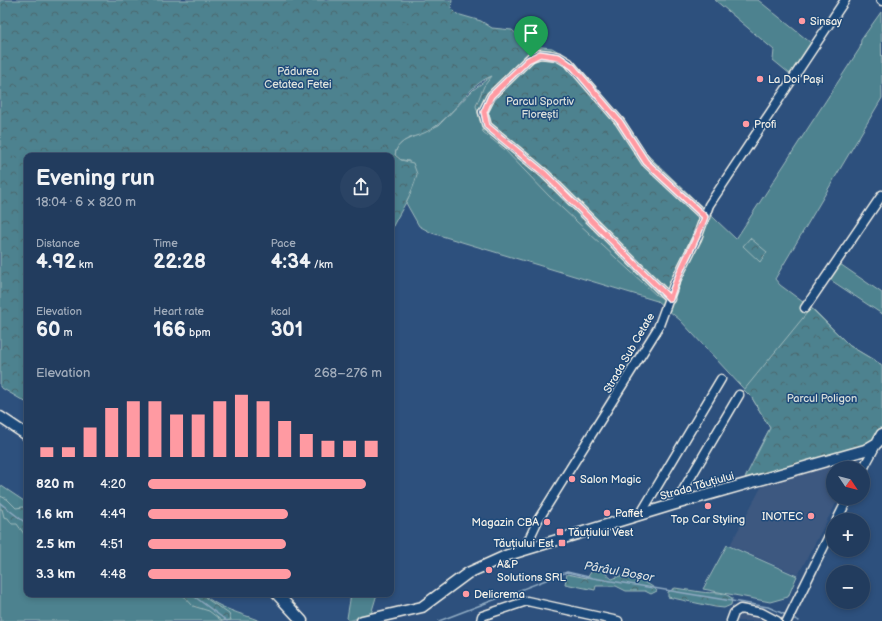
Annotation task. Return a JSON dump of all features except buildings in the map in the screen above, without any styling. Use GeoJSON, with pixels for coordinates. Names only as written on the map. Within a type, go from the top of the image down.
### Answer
{"type":"FeatureCollection","features":[{"type":"Feature","properties":{"kind":"main road"},"geometry":{"type":"LineString","coordinates":[[0,417],[24,433]]}},
{"type":"Feature","properties":{"kind":"main road"},"geometry":{"type":"LineString","coordinates":[[877,443],[882,434]]}},
{"type":"Feature","properties":{"kind":"main road","name":"Strada Tăuțiului"},"geometry":{"type":"LineString","coordinates":[[364,621],[422,607],[478,568],[524,550],[675,504],[865,450],[877,443]]}},
{"type":"Feature","properties":{"kind":"main road"},"geometry":{"type":"LineString","coordinates":[[280,597],[302,621]]}},
{"type":"Feature","properties":{"kind":"street","name":"Strada Sub Cetate"},"geometry":{"type":"LineString","coordinates":[[524,550],[538,520],[658,328],[670,299],[675,282],[697,238],[709,205],[845,0]]}},
{"type":"Feature","properties":{"kind":"street"},"geometry":{"type":"LineString","coordinates":[[670,299],[545,174],[490,129],[484,116],[486,103],[491,96],[531,57],[540,54],[550,55],[565,60],[620,122],[646,162],[705,217]]}},
{"type":"Feature","properties":{"kind":"street"},"geometry":{"type":"LineString","coordinates":[[806,308],[882,195]]}},
{"type":"Feature","properties":{"kind":"street"},"geometry":{"type":"LineString","coordinates":[[640,515],[721,379]]}},
{"type":"Feature","properties":{"kind":"street"},"geometry":{"type":"LineString","coordinates":[[675,504],[739,396]]}},
{"type":"Feature","properties":{"kind":"street"},"geometry":{"type":"LineString","coordinates":[[867,461],[877,443]]}},
{"type":"Feature","properties":{"kind":"street"},"geometry":{"type":"LineString","coordinates":[[787,621],[791,610],[826,542]]}},
{"type":"Feature","properties":{"kind":"street"},"geometry":{"type":"LineString","coordinates":[[481,621],[482,616],[527,601],[583,617],[618,621]]}},
{"type":"Feature","properties":{"kind":"street"},"geometry":{"type":"LineString","coordinates":[[731,621],[734,613],[740,609],[762,613],[777,621]]}},
{"type":"Feature","properties":{"kind":"shaded area"},"geometry":{"type":"Polygon","coordinates":[[[861,455],[858,461],[839,461],[861,455]]]}},
{"type":"Feature","properties":{"kind":"shaded area"},"geometry":{"type":"Polygon","coordinates":[[[826,465],[826,505],[835,505],[831,513],[826,513],[826,522],[798,575],[730,545],[764,482],[826,465]]]}},
{"type":"Feature","properties":{"kind":"shaded area"},"geometry":{"type":"Polygon","coordinates":[[[739,611],[772,621],[734,621],[739,611]]]}},
{"type":"Feature","properties":{"kind":"green space","name":"Pădurea Cetatea Fetei"},"geometry":{"type":"Polygon","coordinates":[[[0,0],[452,0],[451,8],[457,14],[481,21],[492,28],[512,30],[521,38],[526,49],[533,46],[552,48],[573,60],[650,160],[702,207],[701,217],[666,299],[656,295],[549,196],[504,149],[483,132],[476,106],[484,86],[492,76],[474,87],[441,122],[431,130],[407,139],[398,147],[395,155],[401,160],[413,163],[417,174],[409,195],[394,224],[394,153],[24,153],[24,401],[0,387],[0,0]]]}},
{"type":"Feature","properties":{"kind":"green space"},"geometry":{"type":"Polygon","coordinates":[[[715,0],[758,0],[811,43],[790,74],[773,60],[774,50],[715,0]]]}},
{"type":"Feature","properties":{"kind":"green space","name":"Parcul Sportiv Florești"},"geometry":{"type":"Polygon","coordinates":[[[881,12],[882,98],[775,279],[780,285],[815,311],[850,346],[882,365],[755,456],[770,428],[752,398],[680,320],[657,301],[432,233],[419,226],[406,203],[411,191],[409,161],[397,159],[395,155],[397,147],[404,141],[439,125],[473,90],[490,77],[499,75],[572,83],[736,239],[860,48],[861,40],[881,12]]]}},
{"type":"Feature","properties":{"kind":"green space"},"geometry":{"type":"Polygon","coordinates":[[[750,238],[767,252],[760,262],[743,246],[750,238]]]}},
{"type":"Feature","properties":{"kind":"green space"},"geometry":{"type":"Polygon","coordinates":[[[840,264],[882,293],[882,314],[829,279],[840,264]]]}},
{"type":"Feature","properties":{"kind":"green space","name":"Parcul Poligon"},"geometry":{"type":"Polygon","coordinates":[[[811,308],[850,346],[882,365],[882,430],[874,442],[843,453],[744,480],[770,428],[752,398],[744,390],[811,308]]]}},
{"type":"Feature","properties":{"kind":"green space"},"geometry":{"type":"Polygon","coordinates":[[[0,485],[24,501],[24,597],[207,597],[223,607],[260,621],[0,621],[0,485]]]}},
{"type":"Feature","properties":{"kind":"green space"},"geometry":{"type":"Polygon","coordinates":[[[0,496],[7,499],[16,508],[24,508],[24,534],[17,524],[12,524],[8,518],[4,517],[2,509],[0,509],[0,496]]]}},
{"type":"Feature","properties":{"kind":"green space"},"geometry":{"type":"Polygon","coordinates":[[[727,545],[797,576],[788,597],[770,602],[703,589],[727,545]]]}},
{"type":"Feature","properties":{"kind":"green space"},"geometry":{"type":"Polygon","coordinates":[[[597,566],[603,567],[604,572],[612,579],[620,576],[630,577],[646,583],[655,588],[657,591],[651,594],[645,591],[626,591],[616,586],[596,586],[595,590],[565,584],[567,574],[587,578],[597,566]]]}},
{"type":"Feature","properties":{"kind":"green space"},"geometry":{"type":"Polygon","coordinates":[[[675,588],[724,594],[732,598],[731,605],[724,608],[715,607],[668,597],[668,592],[675,588]]]}},
{"type":"Feature","properties":{"kind":"green space"},"geometry":{"type":"Polygon","coordinates":[[[185,597],[205,597],[229,614],[231,620],[222,621],[209,611],[193,606],[185,597]]]}},
{"type":"Feature","properties":{"kind":"green space"},"geometry":{"type":"Polygon","coordinates":[[[350,597],[376,597],[371,614],[349,621],[347,618],[350,597]]]}},
{"type":"Feature","properties":{"kind":"waterway","name":"Pârâul Boșor"},"geometry":{"type":"LineString","coordinates":[[0,503],[24,522]]}},
{"type":"Feature","properties":{"kind":"waterway","name":"Pârâul Boșor"},"geometry":{"type":"LineString","coordinates":[[439,621],[567,572],[593,578],[768,607],[786,615]]}},
{"type":"Feature","properties":{"kind":"waterway","name":"Pârâul Boșor"},"geometry":{"type":"LineString","coordinates":[[195,597],[227,621]]}},
{"type":"Feature","properties":{"kind":"waterway","name":"Pârâul Boșor"},"geometry":{"type":"LineString","coordinates":[[791,617],[799,621]]}},
{"type":"Feature","properties":{"kind":"place","name":"Sinsay"},"geometry":{"type":"Point","coordinates":[802,21]}},
{"type":"Feature","properties":{"kind":"place","name":"La Doi Pași"},"geometry":{"type":"Point","coordinates":[760,79]}},
{"type":"Feature","properties":{"kind":"place","name":"Profi"},"geometry":{"type":"Point","coordinates":[746,124]}},
{"type":"Feature","properties":{"kind":"place","name":"Salon Magic"},"geometry":{"type":"Point","coordinates":[572,479]}},
{"type":"Feature","properties":{"kind":"place","name":"Top Car Styling"},"geometry":{"type":"Point","coordinates":[708,506]}},
{"type":"Feature","properties":{"kind":"place","name":"Paffet"},"geometry":{"type":"Point","coordinates":[607,513]}},
{"type":"Feature","properties":{"kind":"place","name":"INOTEC"},"geometry":{"type":"Point","coordinates":[811,516]}},
{"type":"Feature","properties":{"kind":"place","name":"Magazin CBA"},"geometry":{"type":"Point","coordinates":[547,522]}},
{"type":"Feature","properties":{"kind":"place","name":"Tăuțiului Vest"},"geometry":{"type":"Point","coordinates":[560,532]}},
{"type":"Feature","properties":{"kind":"place","name":"Tăuțiului Est"},"geometry":{"type":"Point","coordinates":[562,543]}},
{"type":"Feature","properties":{"kind":"place","name":"A&P Solutions SRL"},"geometry":{"type":"Point","coordinates":[489,570]}},
{"type":"Feature","properties":{"kind":"place","name":"Delicrema"},"geometry":{"type":"Point","coordinates":[466,594]}},
{"type":"Feature","properties":{"kind":"route"},"geometry":{"type":"LineString","coordinates":[[544,54],[559,57],[569,63],[620,122],[651,168],[705,217],[697,238],[675,282],[670,299],[545,174],[487,126],[484,120],[484,107],[486,103],[520,66],[531,57],[544,54]]}}]}
